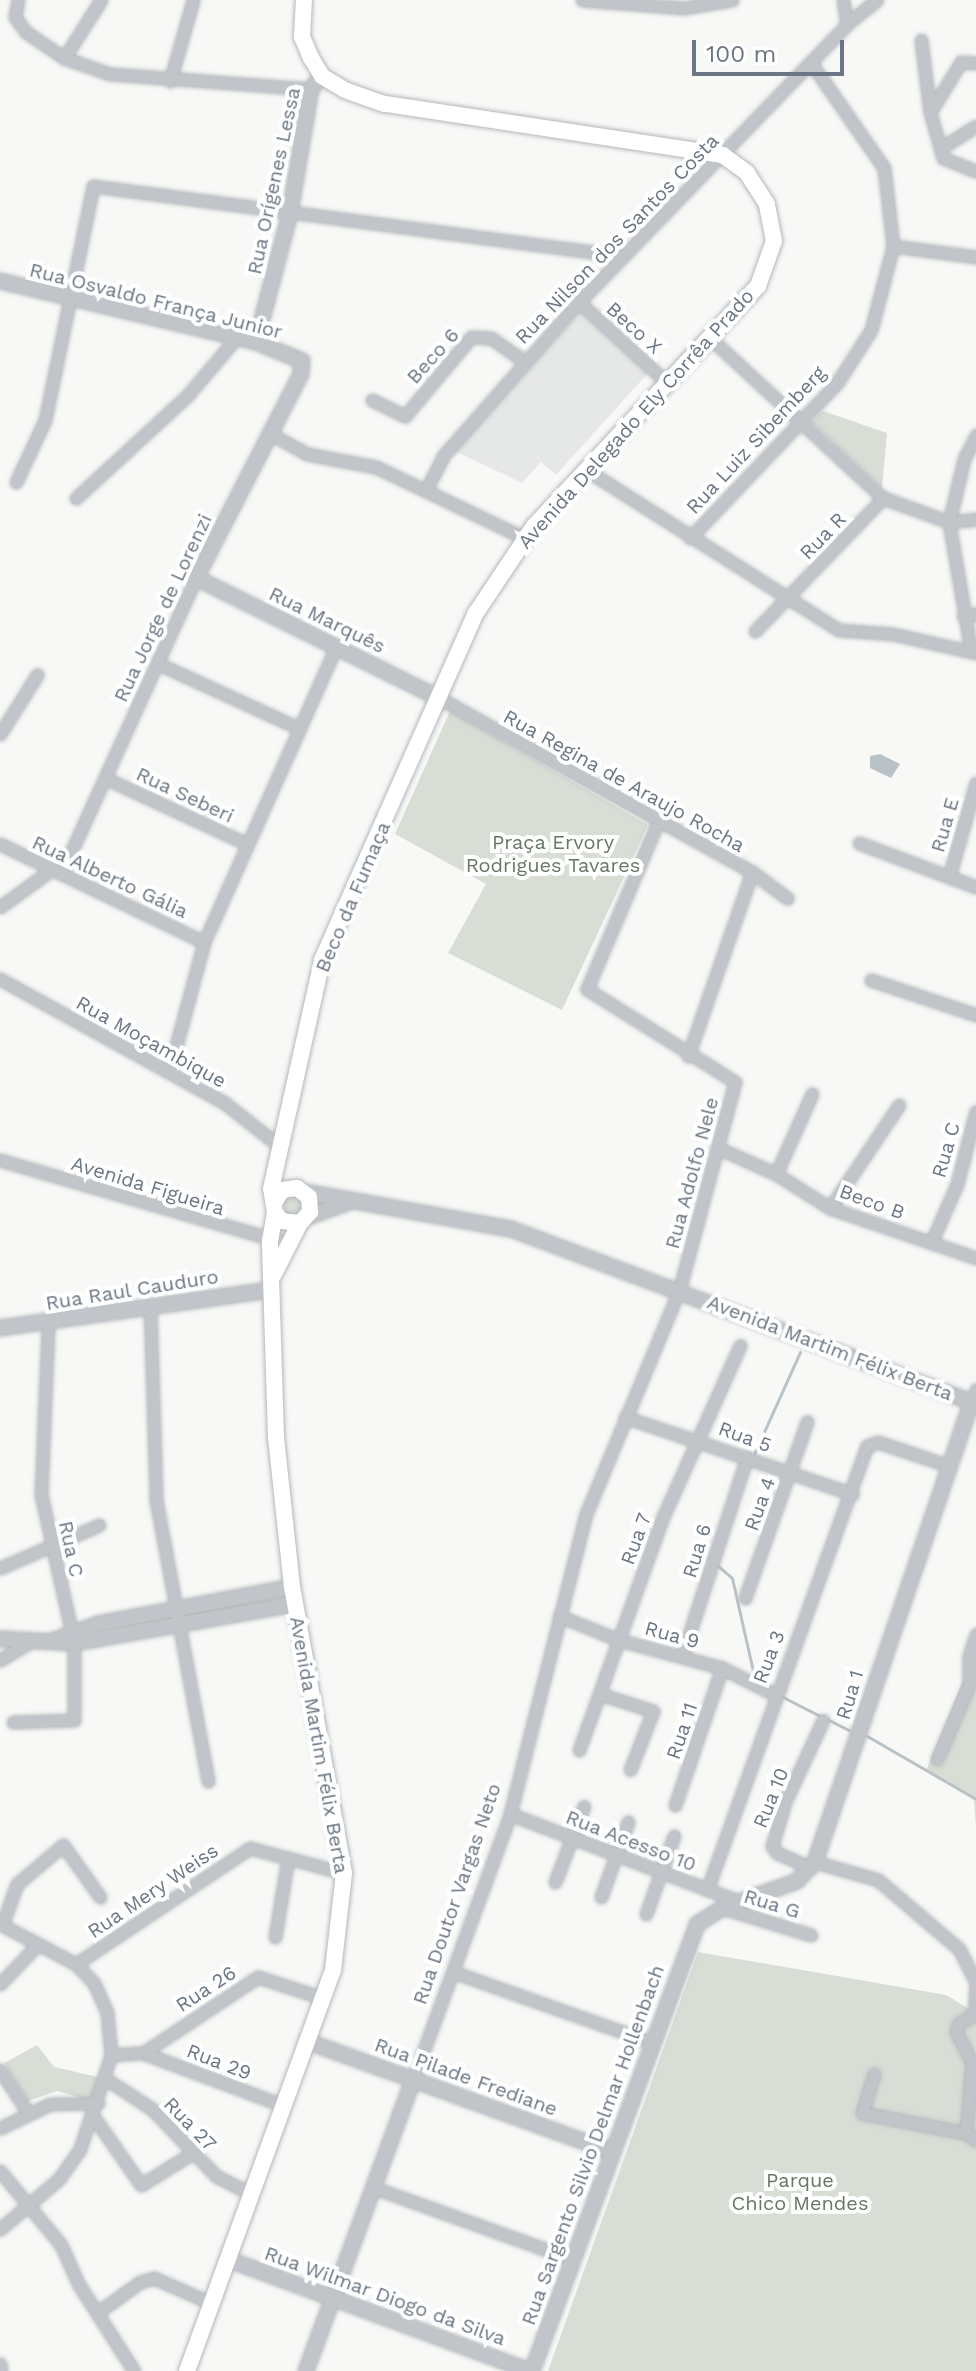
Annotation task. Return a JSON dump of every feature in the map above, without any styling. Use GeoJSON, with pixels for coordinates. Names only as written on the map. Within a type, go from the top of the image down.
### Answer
{"type":"FeatureCollection","features":[{"type":"Feature","properties":{"kind":"main road"},"geometry":{"type":"LineString","coordinates":[[304,0],[302,37],[316,82],[384,104],[723,155]]}},
{"type":"Feature","properties":{"kind":"main road","name":"Avenida Delegado Ely Corrêa Prado"},"geometry":{"type":"LineString","coordinates":[[441,699],[476,613],[524,538],[588,471],[665,381],[758,286],[774,241],[767,204],[746,172],[723,155]]}},
{"type":"Feature","properties":{"kind":"main road","name":"Beco da Fumaça"},"geometry":{"type":"LineString","coordinates":[[274,1208],[278,1147],[322,960],[441,699]]}},
{"type":"Feature","properties":{"kind":"main road"},"geometry":{"type":"LineString","coordinates":[[278,1147],[298,1190],[311,1203],[304,1220],[287,1223],[274,1208],[278,1194],[298,1190]]}},
{"type":"Feature","properties":{"kind":"main road","name":"Avenida Martim Félix Berta"},"geometry":{"type":"LineString","coordinates":[[187,2371],[249,2193],[333,1970],[344,1873],[293,1595],[276,1437],[270,1288],[278,1242],[274,1208]]}},
{"type":"Feature","properties":{"kind":"main road","name":"Avenida Martim Félix Berta"},"geometry":{"type":"LineString","coordinates":[[278,1242],[304,1220]]}},
{"type":"Feature","properties":{"kind":"street"},"geometry":{"type":"LineString","coordinates":[[18,0],[19,25],[64,58],[110,74],[170,81],[316,82]]}},
{"type":"Feature","properties":{"kind":"street"},"geometry":{"type":"LineString","coordinates":[[64,58],[101,0]]}},
{"type":"Feature","properties":{"kind":"street"},"geometry":{"type":"LineString","coordinates":[[170,81],[193,0]]}},
{"type":"Feature","properties":{"kind":"street"},"geometry":{"type":"LineString","coordinates":[[582,0],[684,8],[732,0]]}},
{"type":"Feature","properties":{"kind":"street"},"geometry":{"type":"LineString","coordinates":[[843,0],[847,24]]}},
{"type":"Feature","properties":{"kind":"street","name":"Rua Nilson dos Santos Costa"},"geometry":{"type":"LineString","coordinates":[[426,490],[443,456],[579,302],[847,24],[877,0]]}},
{"type":"Feature","properties":{"kind":"street"},"geometry":{"type":"LineString","coordinates":[[921,40],[930,112],[941,148],[947,161],[976,171]]}},
{"type":"Feature","properties":{"kind":"street"},"geometry":{"type":"LineString","coordinates":[[930,112],[961,62],[976,63]]}},
{"type":"Feature","properties":{"kind":"street","name":"Rua Luiz Sibemberg"},"geometry":{"type":"LineString","coordinates":[[690,538],[837,383],[871,330],[893,246],[884,168],[811,63]]}},
{"type":"Feature","properties":{"kind":"street","name":"Rua Orígenes Lessa"},"geometry":{"type":"LineString","coordinates":[[256,342],[290,213],[316,82]]}},
{"type":"Feature","properties":{"kind":"street"},"geometry":{"type":"LineString","coordinates":[[941,148],[976,126]]}},
{"type":"Feature","properties":{"kind":"street"},"geometry":{"type":"LineString","coordinates":[[16,482],[45,420],[93,186],[622,256]]}},
{"type":"Feature","properties":{"kind":"street"},"geometry":{"type":"LineString","coordinates":[[893,246],[975,255]]}},
{"type":"Feature","properties":{"kind":"street","name":"Rua Osvaldo França Junior"},"geometry":{"type":"LineString","coordinates":[[0,281],[256,342],[302,361]]}},
{"type":"Feature","properties":{"kind":"street","name":"Beco X"},"geometry":{"type":"LineString","coordinates":[[579,302],[665,381]]}},
{"type":"Feature","properties":{"kind":"street","name":"Beco 6"},"geometry":{"type":"LineString","coordinates":[[372,400],[405,416],[471,337],[491,338],[525,362]]}},
{"type":"Feature","properties":{"kind":"street"},"geometry":{"type":"LineString","coordinates":[[709,337],[883,498],[949,522],[976,519]]}},
{"type":"Feature","properties":{"kind":"street"},"geometry":{"type":"LineString","coordinates":[[76,498],[187,396],[236,338]]}},
{"type":"Feature","properties":{"kind":"street","name":"Rua Jorge de Lorenzi"},"geometry":{"type":"LineString","coordinates":[[0,907],[56,872],[107,779],[196,578],[301,374],[302,361]]}},
{"type":"Feature","properties":{"kind":"street"},"geometry":{"type":"LineString","coordinates":[[269,433],[307,454],[376,467],[524,538]]}},
{"type":"Feature","properties":{"kind":"street"},"geometry":{"type":"LineString","coordinates":[[588,471],[839,630],[893,634],[973,652],[970,615],[949,522],[975,441]]}},
{"type":"Feature","properties":{"kind":"street","name":"Rua R"},"geometry":{"type":"LineString","coordinates":[[755,631],[883,498]]}},
{"type":"Feature","properties":{"kind":"street","name":"Rua Marquês"},"geometry":{"type":"LineString","coordinates":[[196,578],[441,699]]}},
{"type":"Feature","properties":{"kind":"street"},"geometry":{"type":"LineString","coordinates":[[169,1072],[204,942],[336,647]]}},
{"type":"Feature","properties":{"kind":"street"},"geometry":{"type":"LineString","coordinates":[[159,664],[300,729]]}},
{"type":"Feature","properties":{"kind":"street"},"geometry":{"type":"LineString","coordinates":[[0,734],[37,675]]}},
{"type":"Feature","properties":{"kind":"street","name":"Rua Regina de Araujo Rocha"},"geometry":{"type":"LineString","coordinates":[[441,699],[657,824],[752,872],[787,898]]}},
{"type":"Feature","properties":{"kind":"street","name":"Rua Seberi"},"geometry":{"type":"LineString","coordinates":[[107,779],[247,844]]}},
{"type":"Feature","properties":{"kind":"street","name":"Rua E"},"geometry":{"type":"LineString","coordinates":[[949,877],[976,783]]}},
{"type":"Feature","properties":{"kind":"street","name":"Rua Adolfo Nele"},"geometry":{"type":"LineString","coordinates":[[657,824],[587,989],[688,1056],[735,1082],[679,1291]]}},
{"type":"Feature","properties":{"kind":"street"},"geometry":{"type":"LineString","coordinates":[[859,843],[976,887]]}},
{"type":"Feature","properties":{"kind":"street","name":"Rua Alberto Gália"},"geometry":{"type":"LineString","coordinates":[[0,844],[204,942]]}},
{"type":"Feature","properties":{"kind":"street"},"geometry":{"type":"LineString","coordinates":[[688,1056],[752,872]]}},
{"type":"Feature","properties":{"kind":"street","name":"Rua Moçambique"},"geometry":{"type":"LineString","coordinates":[[0,979],[226,1104],[278,1147]]}},
{"type":"Feature","properties":{"kind":"street"},"geometry":{"type":"LineString","coordinates":[[871,980],[976,1015]]}},
{"type":"Feature","properties":{"kind":"street"},"geometry":{"type":"LineString","coordinates":[[776,1174],[812,1094]]}},
{"type":"Feature","properties":{"kind":"street"},"geometry":{"type":"LineString","coordinates":[[830,1208],[899,1105]]}},
{"type":"Feature","properties":{"kind":"street","name":"Rua C"},"geometry":{"type":"LineString","coordinates":[[931,1243],[957,1184],[976,1111]]}},
{"type":"Feature","properties":{"kind":"street","name":"Beco B"},"geometry":{"type":"LineString","coordinates":[[718,1148],[776,1174],[830,1208],[976,1258]]}},
{"type":"Feature","properties":{"kind":"street","name":"Avenida Figueira"},"geometry":{"type":"LineString","coordinates":[[0,1160],[278,1242]]}},
{"type":"Feature","properties":{"kind":"street","name":"Avenida Martim Félix Berta"},"geometry":{"type":"LineString","coordinates":[[298,1190],[362,1199],[511,1229],[975,1399]]}},
{"type":"Feature","properties":{"kind":"street","name":"Avenida Martim Félix Berta"},"geometry":{"type":"LineString","coordinates":[[304,1220],[362,1199]]}},
{"type":"Feature","properties":{"kind":"street","name":"Rua Raul Cauduro"},"geometry":{"type":"LineString","coordinates":[[0,1328],[48,1324],[150,1305],[270,1288]]}},
{"type":"Feature","properties":{"kind":"street","name":"Rua Doutor Vargas Neto"},"geometry":{"type":"LineString","coordinates":[[306,2371],[510,1814],[586,1514],[679,1291]]}},
{"type":"Feature","properties":{"kind":"street"},"geometry":{"type":"LineString","coordinates":[[150,1305],[156,1500],[208,1781]]}},
{"type":"Feature","properties":{"kind":"street","name":"Rua C"},"geometry":{"type":"LineString","coordinates":[[13,1722],[74,1720],[72,1637],[41,1494],[48,1324]]}},
{"type":"Feature","properties":{"kind":"street","name":"Rua 7"},"geometry":{"type":"LineString","coordinates":[[579,1750],[663,1517],[740,1346]]}},
{"type":"Feature","properties":{"kind":"street","name":"Rua 1"},"geometry":{"type":"LineString","coordinates":[[813,1865],[949,1466],[975,1399]]}},
{"type":"Feature","properties":{"kind":"street","name":"Rua 5"},"geometry":{"type":"LineString","coordinates":[[625,1417],[852,1494]]}},
{"type":"Feature","properties":{"kind":"street","name":"Rua 4"},"geometry":{"type":"LineString","coordinates":[[745,1598],[807,1422]]}},
{"type":"Feature","properties":{"kind":"street","name":"Rua 3"},"geometry":{"type":"LineString","coordinates":[[707,1890],[774,1694],[872,1442],[949,1466]]}},
{"type":"Feature","properties":{"kind":"street","name":"Rua 6"},"geometry":{"type":"LineString","coordinates":[[682,1656],[747,1457]]}},
{"type":"Feature","properties":{"kind":"street"},"geometry":{"type":"LineString","coordinates":[[0,1568],[99,1525]]}},
{"type":"Feature","properties":{"kind":"street"},"geometry":{"type":"LineString","coordinates":[[72,1637],[175,1608],[293,1595]]}},
{"type":"Feature","properties":{"kind":"street"},"geometry":{"type":"LineString","coordinates":[[0,1639],[51,1641],[178,1624],[293,1595]]}},
{"type":"Feature","properties":{"kind":"street","name":"Rua 9"},"geometry":{"type":"LineString","coordinates":[[559,1616],[619,1640],[722,1668],[774,1694]]}},
{"type":"Feature","properties":{"kind":"street"},"geometry":{"type":"LineString","coordinates":[[937,1759],[969,1685],[969,1656],[976,1634]]}},
{"type":"Feature","properties":{"kind":"street"},"geometry":{"type":"LineString","coordinates":[[0,1660],[30,1642]]}},
{"type":"Feature","properties":{"kind":"street","name":"Rua 11"},"geometry":{"type":"LineString","coordinates":[[675,1805],[722,1668]]}},
{"type":"Feature","properties":{"kind":"street"},"geometry":{"type":"LineString","coordinates":[[600,1694],[653,1711],[630,1770]]}},
{"type":"Feature","properties":{"kind":"street","name":"Rua 10"},"geometry":{"type":"LineString","coordinates":[[813,1865],[777,1853],[772,1846],[785,1802],[823,1720]]}},
{"type":"Feature","properties":{"kind":"street"},"geometry":{"type":"LineString","coordinates":[[555,1882],[584,1806]]}},
{"type":"Feature","properties":{"kind":"street","name":"Rua Acesso 10"},"geometry":{"type":"LineString","coordinates":[[510,1814],[740,1902]]}},
{"type":"Feature","properties":{"kind":"street"},"geometry":{"type":"LineString","coordinates":[[601,1897],[628,1822]]}},
{"type":"Feature","properties":{"kind":"street"},"geometry":{"type":"LineString","coordinates":[[646,1914],[674,1836]]}},
{"type":"Feature","properties":{"kind":"street"},"geometry":{"type":"LineString","coordinates":[[0,2229],[60,2178],[93,2116],[111,2055],[107,2012],[94,1983],[76,1964],[1,1924],[17,1884],[63,1845],[100,1897]]}},
{"type":"Feature","properties":{"kind":"street","name":"Rua Mery Weiss"},"geometry":{"type":"LineString","coordinates":[[76,1964],[250,1848],[288,1858]]}},
{"type":"Feature","properties":{"kind":"street"},"geometry":{"type":"LineString","coordinates":[[275,1937],[288,1858],[344,1873]]}},
{"type":"Feature","properties":{"kind":"street"},"geometry":{"type":"LineString","coordinates":[[723,1908],[797,1881],[813,1865],[878,1880],[959,1949],[976,1983],[975,2013],[958,2024],[956,2032],[972,2063],[966,2133]]}},
{"type":"Feature","properties":{"kind":"street","name":"Rua Sargento Silvio Delmar Hollenbach"},"geometry":{"type":"LineString","coordinates":[[531,2371],[693,1933],[705,1917],[723,1908]]}},
{"type":"Feature","properties":{"kind":"street","name":"Rua G"},"geometry":{"type":"LineString","coordinates":[[723,1908],[811,1935]]}},
{"type":"Feature","properties":{"kind":"street"},"geometry":{"type":"LineString","coordinates":[[0,1984],[38,1944]]}},
{"type":"Feature","properties":{"kind":"street"},"geometry":{"type":"LineString","coordinates":[[453,1972],[651,2042]]}},
{"type":"Feature","properties":{"kind":"street","name":"Rua 26"},"geometry":{"type":"LineString","coordinates":[[111,2055],[143,2053],[258,1977],[323,1998]]}},
{"type":"Feature","properties":{"kind":"street","name":"Rua Pilade Frediane"},"geometry":{"type":"LineString","coordinates":[[306,2041],[414,2077],[612,2152]]}},
{"type":"Feature","properties":{"kind":"street","name":"Rua 29"},"geometry":{"type":"LineString","coordinates":[[143,2053],[282,2105]]}},
{"type":"Feature","properties":{"kind":"street"},"geometry":{"type":"LineString","coordinates":[[0,2070],[27,2111]]}},
{"type":"Feature","properties":{"kind":"street"},"geometry":{"type":"LineString","coordinates":[[874,2074],[862,2113],[966,2133],[976,2140]]}},
{"type":"Feature","properties":{"kind":"street","name":"Rua 27"},"geometry":{"type":"LineString","coordinates":[[106,2079],[152,2109],[216,2176],[249,2193]]}},
{"type":"Feature","properties":{"kind":"street"},"geometry":{"type":"LineString","coordinates":[[0,2128],[27,2111],[50,2104],[98,2103]]}},
{"type":"Feature","properties":{"kind":"street"},"geometry":{"type":"LineString","coordinates":[[93,2116],[141,2185],[194,2152]]}},
{"type":"Feature","properties":{"kind":"street"},"geometry":{"type":"LineString","coordinates":[[0,2171],[61,2245],[97,2313],[134,2371]]}},
{"type":"Feature","properties":{"kind":"street"},"geometry":{"type":"LineString","coordinates":[[372,2187],[572,2259]]}},
{"type":"Feature","properties":{"kind":"street","name":"Rua Wilmar Diogo da Silva"},"geometry":{"type":"LineString","coordinates":[[227,2259],[531,2371]]}},
{"type":"Feature","properties":{"kind":"street"},"geometry":{"type":"LineString","coordinates":[[97,2313],[140,2282],[154,2278],[211,2303]]}},
{"type":"Feature","properties":{"kind":"street"},"geometry":{"type":"LineString","coordinates":[[0,2364],[1,2371]]}},
{"type":"Feature","properties":{"kind":"shaded area"},"geometry":{"type":"Polygon","coordinates":[[[582,310],[650,371],[556,475],[541,462],[522,483],[454,451],[582,310]]]}},
{"type":"Feature","properties":{"kind":"shaded area"},"geometry":{"type":"Polygon","coordinates":[[[880,754],[900,764],[891,778],[870,768],[870,756],[880,754]]]}},
{"type":"Feature","properties":{"kind":"green space"},"geometry":{"type":"Polygon","coordinates":[[[823,411],[887,433],[882,488],[811,422],[823,411]]]}},
{"type":"Feature","properties":{"kind":"green space","name":"Praça Ervory Rodrigues Tavares"},"geometry":{"type":"Polygon","coordinates":[[[450,711],[648,825],[562,1010],[448,953],[486,884],[395,834],[450,711]]]}},
{"type":"Feature","properties":{"kind":"green space"},"geometry":{"type":"Polygon","coordinates":[[[302,1195],[302,1214],[286,1215],[283,1197],[302,1195]]]}},
{"type":"Feature","properties":{"kind":"green space"},"geometry":{"type":"Polygon","coordinates":[[[976,1627],[976,1826],[974,1800],[926,1771],[965,1675],[964,1654],[976,1627]]]}},
{"type":"Feature","properties":{"kind":"green space","name":"Parque Chico Mendes"},"geometry":{"type":"Polygon","coordinates":[[[698,1952],[946,1995],[976,2013],[976,2371],[548,2371],[698,1952]]]}},
{"type":"Feature","properties":{"kind":"green space"},"geometry":{"type":"Polygon","coordinates":[[[37,2045],[54,2067],[98,2077],[93,2101],[57,2091],[28,2101],[4,2063],[37,2045]]]}},
{"type":"Feature","properties":{"kind":"waterway"},"geometry":{"type":"LineString","coordinates":[[754,1454],[800,1352]]}},
{"type":"Feature","properties":{"kind":"waterway"},"geometry":{"type":"LineString","coordinates":[[717,1565],[732,1578],[755,1680]]}},
{"type":"Feature","properties":{"kind":"waterway"},"geometry":{"type":"LineString","coordinates":[[781,1696],[820,1716]]}},
{"type":"Feature","properties":{"kind":"waterway"},"geometry":{"type":"LineString","coordinates":[[827,1719],[849,1730]]}},
{"type":"Feature","properties":{"kind":"waterway"},"geometry":{"type":"LineString","coordinates":[[867,1736],[976,1799]]}}]}
